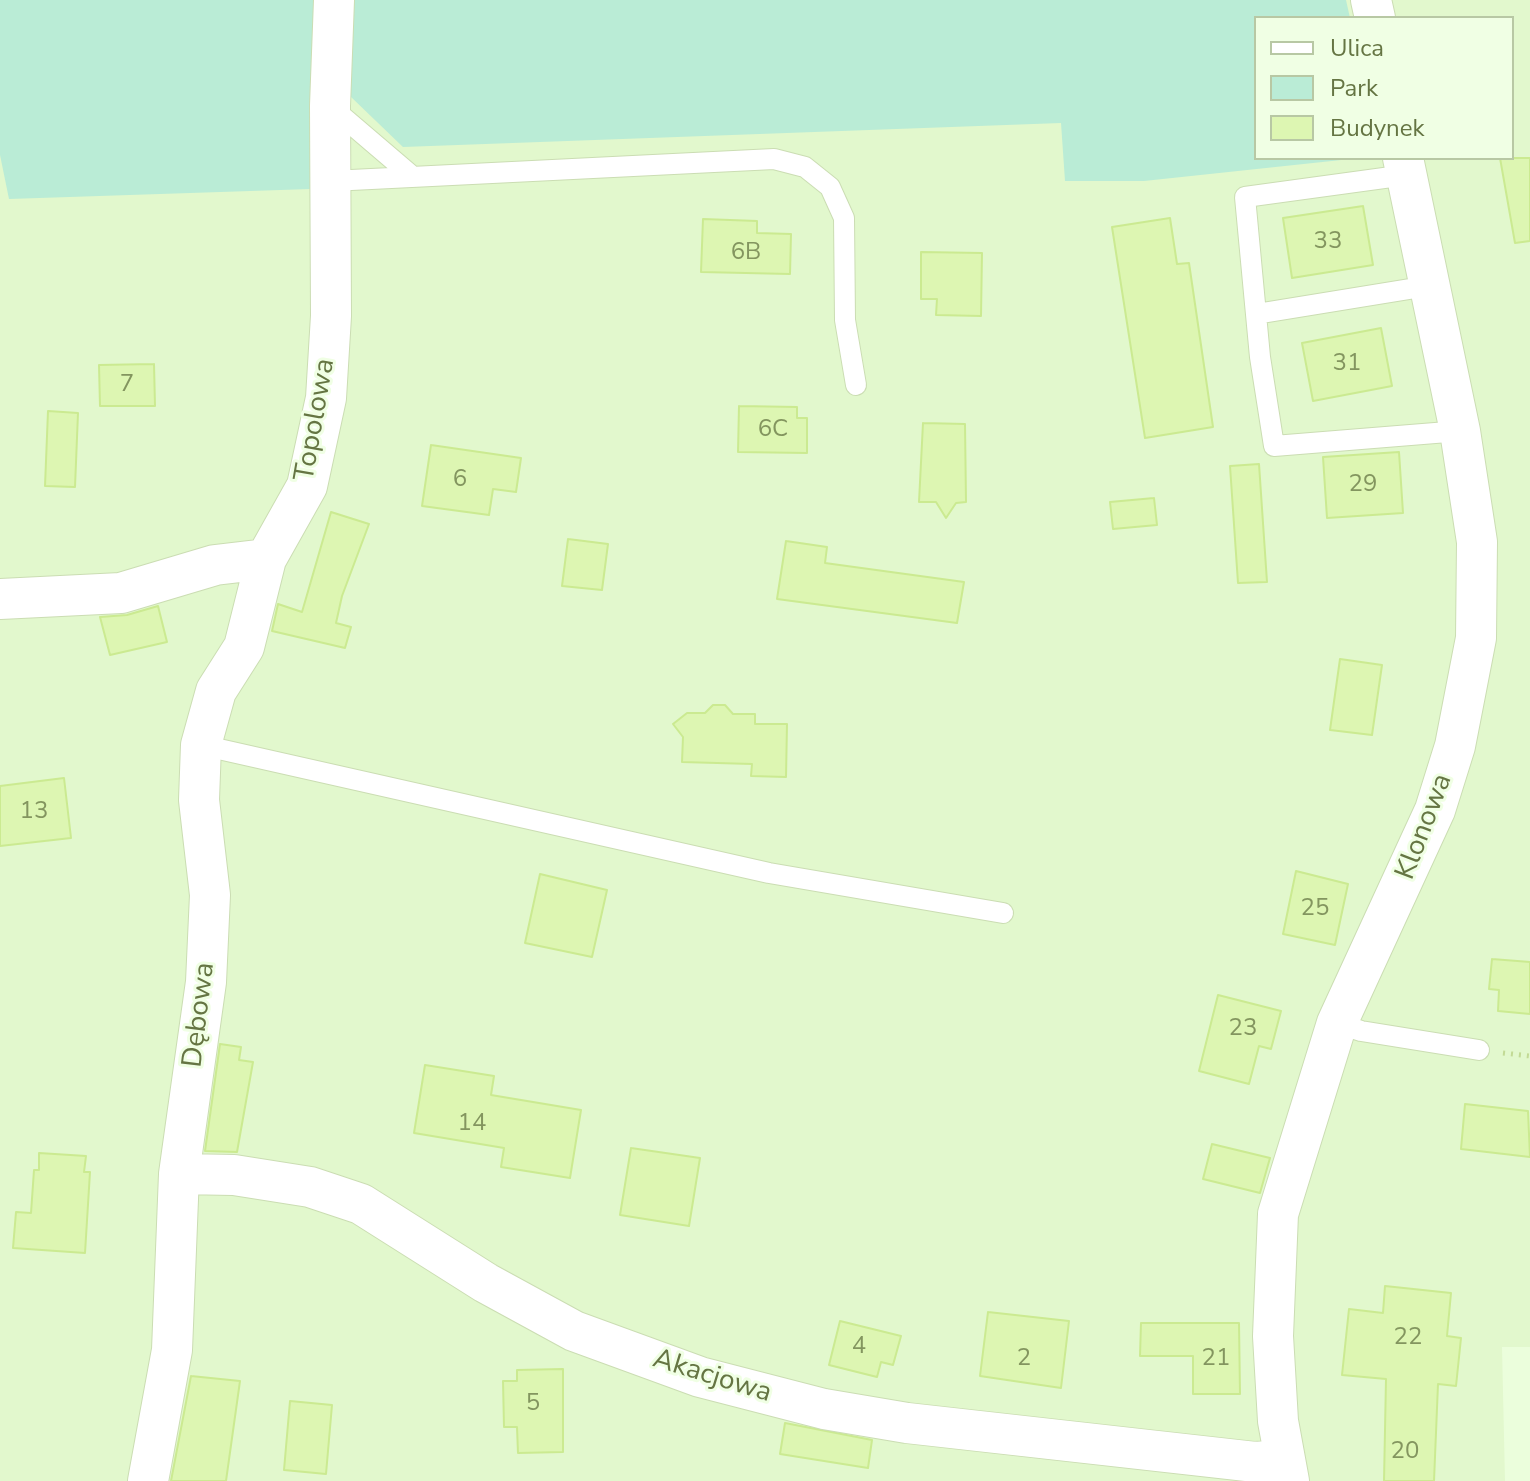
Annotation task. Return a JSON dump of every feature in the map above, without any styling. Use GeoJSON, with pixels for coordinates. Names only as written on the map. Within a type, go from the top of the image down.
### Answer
{"type":"FeatureCollection","features":[{"type":"Feature","properties":{"kind":"street","name":"Topolowa"},"geometry":{"type":"LineString","coordinates":[[266,559],[307,486],[326,398],[331,316],[330,106],[334,0]]}},
{"type":"Feature","properties":{"kind":"street","name":"Klonowa"},"geometry":{"type":"LineString","coordinates":[[1286,1470],[1273,1336],[1273,1258],[1278,1214],[1337,1023],[1435,810],[1458,732],[1476,638],[1480,585],[1477,542],[1460,431],[1405,166]]}},
{"type":"Feature","properties":{"kind":"street"},"geometry":{"type":"LineString","coordinates":[[0,599],[121,593],[215,565],[266,559]]}},
{"type":"Feature","properties":{"kind":"street","name":"Dębowa"},"geometry":{"type":"LineString","coordinates":[[148,1481],[172,1350],[179,1174],[206,982],[210,895],[199,800],[201,745],[216,691],[244,647],[266,559]]}},
{"type":"Feature","properties":{"kind":"street","name":"Akacjowa"},"geometry":{"type":"LineString","coordinates":[[179,1174],[234,1175],[310,1187],[361,1204],[486,1283],[574,1331],[727,1384],[824,1409],[907,1423],[1255,1462],[1286,1470]]}},
{"type":"Feature","properties":{"kind":"lane"},"geometry":{"type":"LineString","coordinates":[[330,106],[412,176]]}},
{"type":"Feature","properties":{"kind":"lane"},"geometry":{"type":"LineString","coordinates":[[331,181],[774,159],[805,167],[830,187],[844,218],[845,320],[856,385]]}},
{"type":"Feature","properties":{"kind":"lane"},"geometry":{"type":"LineString","coordinates":[[1405,166],[1245,197],[1256,314],[1274,446],[1460,431]]}},
{"type":"Feature","properties":{"kind":"lane"},"geometry":{"type":"LineString","coordinates":[[1256,314],[1428,286]]}},
{"type":"Feature","properties":{"kind":"lane"},"geometry":{"type":"LineString","coordinates":[[201,745],[769,873],[1003,913]]}},
{"type":"Feature","properties":{"kind":"lane"},"geometry":{"type":"LineString","coordinates":[[1337,1023],[1361,1031],[1479,1050]]}},
{"type":"Feature","properties":{"kind":"shaded area"},"geometry":{"type":"Polygon","coordinates":[[[0,0],[1530,0],[1530,1347],[1502,1347],[1505,1481],[0,1481],[0,0]]]}},
{"type":"Feature","properties":{"kind":"green space"},"geometry":{"type":"Polygon","coordinates":[[[0,0],[320,0],[311,189],[9,199],[0,155],[0,0]]]}},
{"type":"Feature","properties":{"kind":"green space"},"geometry":{"type":"Polygon","coordinates":[[[354,0],[1346,0],[1350,16],[1254,16],[1254,160],[1341,160],[1144,181],[1065,181],[1061,123],[403,147],[350,96],[354,0]]]}},
{"type":"Feature","properties":{"kind":"building"},"geometry":{"type":"Polygon","coordinates":[[[1530,158],[1530,241],[1515,243],[1500,160],[1530,158]]]}},
{"type":"Feature","properties":{"kind":"building"},"geometry":{"type":"Polygon","coordinates":[[[1363,206],[1373,265],[1292,278],[1283,218],[1363,206]]]}},
{"type":"Feature","properties":{"kind":"building"},"geometry":{"type":"Polygon","coordinates":[[[1170,218],[1177,264],[1189,263],[1213,427],[1145,438],[1112,227],[1170,218]]]}},
{"type":"Feature","properties":{"kind":"building"},"geometry":{"type":"Polygon","coordinates":[[[703,219],[757,221],[757,233],[791,234],[790,274],[701,272],[703,219]]]}},
{"type":"Feature","properties":{"kind":"building"},"geometry":{"type":"Polygon","coordinates":[[[921,252],[982,253],[981,316],[936,315],[937,299],[921,299],[921,252]]]}},
{"type":"Feature","properties":{"kind":"building"},"geometry":{"type":"Polygon","coordinates":[[[1381,328],[1392,386],[1313,401],[1302,343],[1381,328]]]}},
{"type":"Feature","properties":{"kind":"building"},"geometry":{"type":"Polygon","coordinates":[[[154,364],[155,406],[100,406],[99,365],[154,364]]]}},
{"type":"Feature","properties":{"kind":"building"},"geometry":{"type":"Polygon","coordinates":[[[739,406],[797,407],[797,418],[807,418],[807,453],[738,452],[739,406]]]}},
{"type":"Feature","properties":{"kind":"building"},"geometry":{"type":"Polygon","coordinates":[[[48,411],[78,413],[75,487],[45,486],[48,411]]]}},
{"type":"Feature","properties":{"kind":"building"},"geometry":{"type":"Polygon","coordinates":[[[923,423],[965,424],[966,502],[956,503],[946,518],[936,502],[919,502],[923,423]]]}},
{"type":"Feature","properties":{"kind":"building"},"geometry":{"type":"Polygon","coordinates":[[[431,445],[521,458],[516,492],[493,489],[489,515],[422,506],[431,445]]]}},
{"type":"Feature","properties":{"kind":"building"},"geometry":{"type":"Polygon","coordinates":[[[1399,452],[1403,513],[1327,518],[1323,457],[1399,452]]]}},
{"type":"Feature","properties":{"kind":"building"},"geometry":{"type":"Polygon","coordinates":[[[1259,464],[1267,582],[1238,583],[1230,466],[1259,464]]]}},
{"type":"Feature","properties":{"kind":"building"},"geometry":{"type":"Polygon","coordinates":[[[1154,498],[1157,525],[1113,529],[1110,502],[1154,498]]]}},
{"type":"Feature","properties":{"kind":"building"},"geometry":{"type":"Polygon","coordinates":[[[331,512],[369,524],[342,596],[336,623],[351,627],[345,648],[272,631],[278,604],[302,612],[331,512]]]}},
{"type":"Feature","properties":{"kind":"building"},"geometry":{"type":"Polygon","coordinates":[[[568,539],[608,544],[602,590],[562,586],[568,539]]]}},
{"type":"Feature","properties":{"kind":"building"},"geometry":{"type":"Polygon","coordinates":[[[786,541],[827,547],[825,563],[964,582],[957,623],[777,599],[786,541]]]}},
{"type":"Feature","properties":{"kind":"building"},"geometry":{"type":"Polygon","coordinates":[[[158,606],[167,642],[110,655],[100,617],[127,615],[158,606]]]}},
{"type":"Feature","properties":{"kind":"building"},"geometry":{"type":"Polygon","coordinates":[[[1340,659],[1382,665],[1372,735],[1330,730],[1340,659]]]}},
{"type":"Feature","properties":{"kind":"building"},"geometry":{"type":"Polygon","coordinates":[[[713,705],[725,705],[733,714],[755,714],[755,724],[787,724],[786,777],[751,776],[752,764],[682,762],[683,737],[673,724],[687,713],[705,713],[713,705]]]}},
{"type":"Feature","properties":{"kind":"building"},"geometry":{"type":"Polygon","coordinates":[[[64,778],[71,838],[0,846],[0,786],[64,778]]]}},
{"type":"Feature","properties":{"kind":"building"},"geometry":{"type":"Polygon","coordinates":[[[1296,871],[1348,884],[1335,945],[1283,934],[1296,871]]]}},
{"type":"Feature","properties":{"kind":"building"},"geometry":{"type":"Polygon","coordinates":[[[540,874],[607,890],[592,957],[525,943],[540,874]]]}},
{"type":"Feature","properties":{"kind":"building"},"geometry":{"type":"Polygon","coordinates":[[[1492,959],[1530,962],[1530,1014],[1498,1011],[1499,990],[1489,989],[1492,959]]]}},
{"type":"Feature","properties":{"kind":"building"},"geometry":{"type":"Polygon","coordinates":[[[1218,995],[1281,1011],[1271,1049],[1259,1046],[1249,1084],[1199,1071],[1218,995]]]}},
{"type":"Feature","properties":{"kind":"building"},"geometry":{"type":"Polygon","coordinates":[[[220,1044],[241,1047],[239,1060],[253,1062],[237,1152],[205,1151],[220,1044]]]}},
{"type":"Feature","properties":{"kind":"building"},"geometry":{"type":"Polygon","coordinates":[[[425,1065],[494,1076],[491,1095],[581,1110],[570,1178],[501,1167],[504,1148],[414,1133],[425,1065]]]}},
{"type":"Feature","properties":{"kind":"building"},"geometry":{"type":"Polygon","coordinates":[[[1465,1104],[1528,1111],[1530,1157],[1461,1149],[1465,1104]]]}},
{"type":"Feature","properties":{"kind":"building"},"geometry":{"type":"Polygon","coordinates":[[[1212,1144],[1270,1158],[1260,1193],[1203,1179],[1212,1144]]]}},
{"type":"Feature","properties":{"kind":"building"},"geometry":{"type":"Polygon","coordinates":[[[631,1148],[700,1158],[689,1226],[620,1215],[631,1148]]]}},
{"type":"Feature","properties":{"kind":"building"},"geometry":{"type":"Polygon","coordinates":[[[39,1153],[86,1156],[84,1172],[90,1172],[85,1253],[13,1248],[16,1212],[31,1213],[34,1170],[39,1170],[39,1153]]]}},
{"type":"Feature","properties":{"kind":"building"},"geometry":{"type":"Polygon","coordinates":[[[1385,1286],[1451,1293],[1447,1336],[1461,1338],[1456,1386],[1438,1384],[1434,1481],[1384,1481],[1386,1379],[1342,1375],[1349,1309],[1383,1313],[1385,1286]]]}},
{"type":"Feature","properties":{"kind":"building"},"geometry":{"type":"Polygon","coordinates":[[[988,1312],[1069,1321],[1061,1388],[980,1376],[988,1312]]]}},
{"type":"Feature","properties":{"kind":"building"},"geometry":{"type":"Polygon","coordinates":[[[840,1321],[901,1336],[893,1365],[881,1362],[877,1377],[829,1365],[840,1321]]]}},
{"type":"Feature","properties":{"kind":"building"},"geometry":{"type":"Polygon","coordinates":[[[1141,1323],[1239,1323],[1240,1394],[1193,1394],[1193,1356],[1140,1356],[1141,1323]]]}},
{"type":"Feature","properties":{"kind":"building"},"geometry":{"type":"Polygon","coordinates":[[[563,1369],[563,1452],[518,1453],[517,1427],[504,1427],[503,1381],[517,1381],[517,1370],[563,1369]]]}},
{"type":"Feature","properties":{"kind":"building"},"geometry":{"type":"Polygon","coordinates":[[[191,1376],[240,1381],[226,1481],[171,1481],[191,1376]]]}},
{"type":"Feature","properties":{"kind":"building"},"geometry":{"type":"Polygon","coordinates":[[[290,1401],[332,1405],[326,1474],[284,1470],[290,1401]]]}},
{"type":"Feature","properties":{"kind":"building"},"geometry":{"type":"Polygon","coordinates":[[[785,1423],[872,1440],[868,1468],[780,1454],[785,1423]]]}}]}
